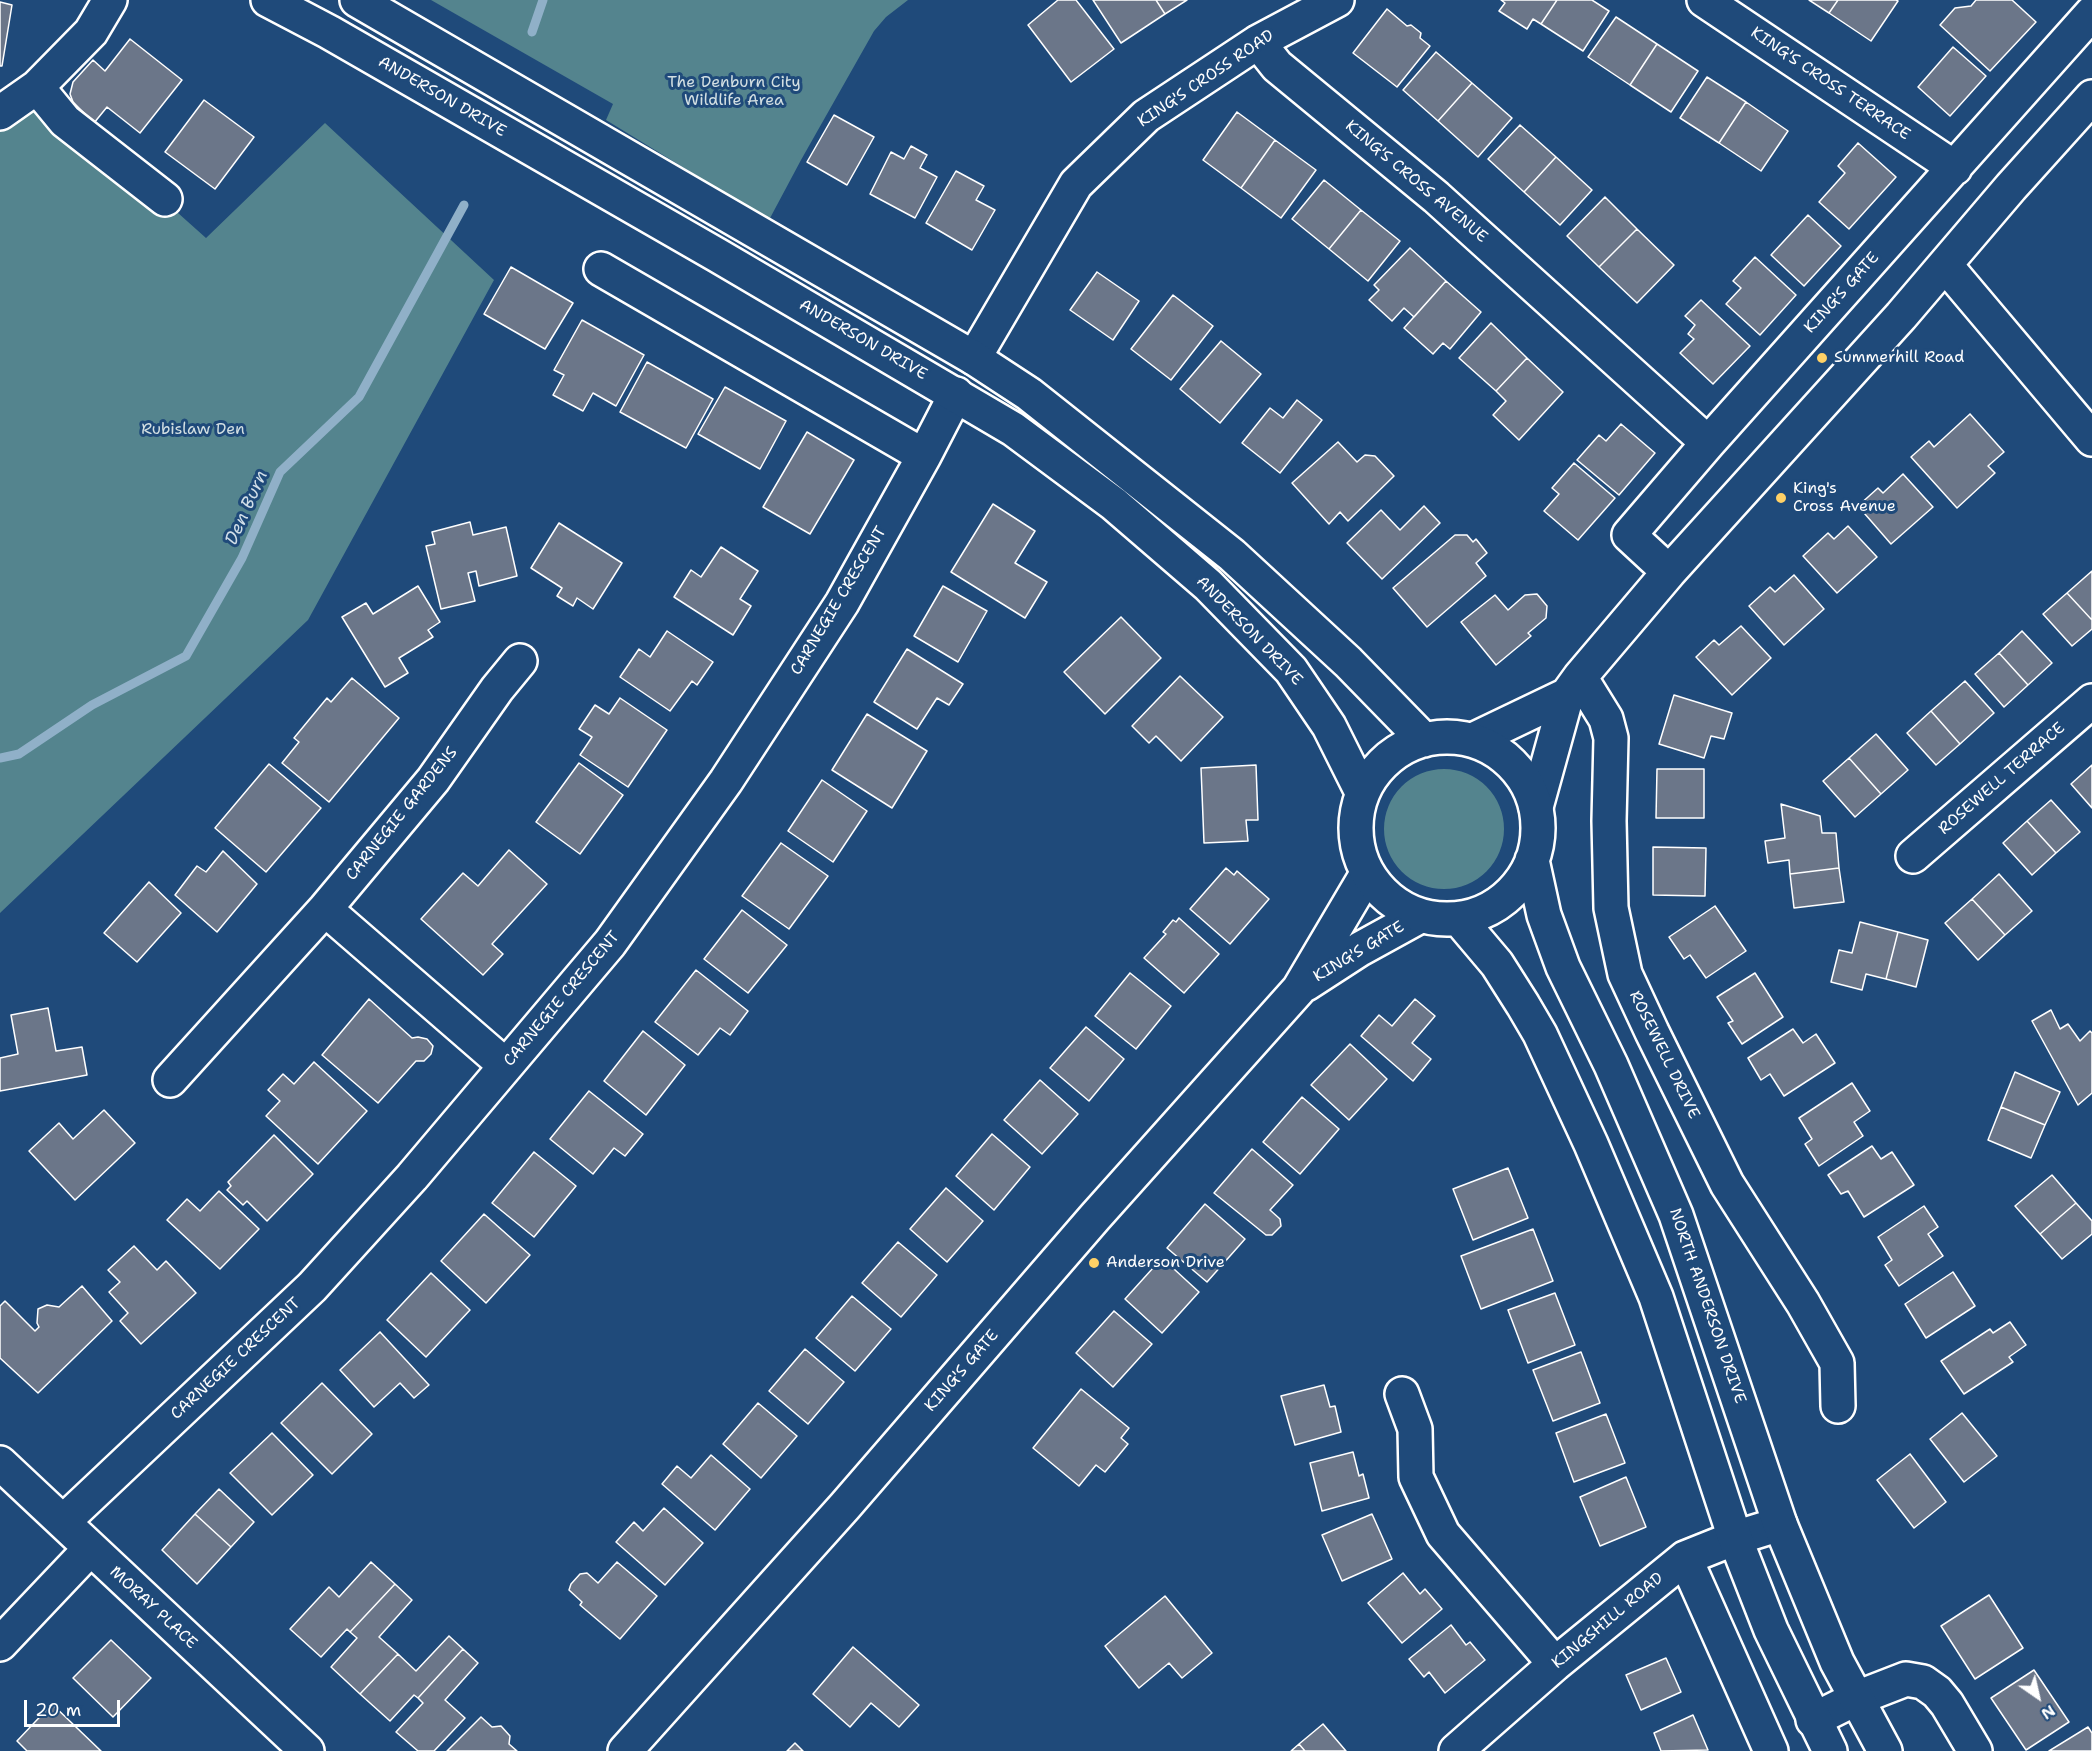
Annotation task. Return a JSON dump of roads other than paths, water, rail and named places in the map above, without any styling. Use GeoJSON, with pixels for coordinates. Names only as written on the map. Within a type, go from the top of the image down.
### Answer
{"type":"FeatureCollection","features":[{"type":"Feature","properties":{"kind":"street"},"geometry":{"type":"LineString","coordinates":[[0,113],[37,87],[91,32],[110,0]]}},
{"type":"Feature","properties":{"kind":"street","name":"ANDERSON DRIVE"},"geometry":{"type":"LineString","coordinates":[[268,0],[360,49],[1013,429],[1114,504],[1208,585],[1291,670],[1329,726],[1362,792]]}},
{"type":"Feature","properties":{"kind":"street"},"geometry":{"type":"LineString","coordinates":[[357,0],[974,358],[1029,394],[1232,555],[1348,662],[1424,740]]}},
{"type":"Feature","properties":{"kind":"street","name":"KING'S CROSS ROAD"},"geometry":{"type":"LineString","coordinates":[[974,358],[1076,184],[1146,116],[1257,42],[1337,0]]}},
{"type":"Feature","properties":{"kind":"street","name":"KING'S CROSS TERRACE"},"geometry":{"type":"LineString","coordinates":[[1704,0],[1955,168]]}},
{"type":"Feature","properties":{"kind":"street","name":"KING'S GATE"},"geometry":{"type":"LineString","coordinates":[[1669,572],[1629,535],[1708,443],[2092,13]]}},
{"type":"Feature","properties":{"kind":"street","name":"KING'S CROSS AVENUE"},"geometry":{"type":"LineString","coordinates":[[1257,42],[1277,66],[1436,196],[1708,443]]}},
{"type":"Feature","properties":{"kind":"street"},"geometry":{"type":"LineString","coordinates":[[37,87],[65,121],[165,199]]}},
{"type":"Feature","properties":{"kind":"street"},"geometry":{"type":"LineString","coordinates":[[1473,740],[1573,686],[1669,572],[1946,266],[2011,187],[2092,97]]}},
{"type":"Feature","properties":{"kind":"street"},"geometry":{"type":"LineString","coordinates":[[1946,266],[2092,439]]}},
{"type":"Feature","properties":{"kind":"street"},"geometry":{"type":"LineString","coordinates":[[601,269],[924,456]]}},
{"type":"Feature","properties":{"kind":"street","name":"CARNEGIE CRESCENT"},"geometry":{"type":"LineString","coordinates":[[63,1522],[312,1287],[412,1177],[610,943],[726,781],[842,603],[956,394]]}},
{"type":"Feature","properties":{"kind":"street","name":"CARNEGIE GARDENS"},"geometry":{"type":"LineString","coordinates":[[170,1080],[325,909],[433,780],[520,661]]}},
{"type":"Feature","properties":{"kind":"street"},"geometry":{"type":"LineString","coordinates":[[1536,807],[1573,686]]}},
{"type":"Feature","properties":{"kind":"street","name":"ROSEWELL DRIVE"},"geometry":{"type":"LineString","coordinates":[[1573,686],[1606,719],[1611,738],[1609,821],[1611,908],[1625,974],[1727,1184],[1803,1303],[1838,1363],[1838,1406]]}},
{"type":"Feature","properties":{"kind":"street","name":"ROSEWELL TERRACE"},"geometry":{"type":"LineString","coordinates":[[1912,856],[2092,701]]}},
{"type":"Feature","properties":{"kind":"street"},"geometry":{"type":"LineString","coordinates":[[1450,737],[1473,740],[1488,746],[1514,766],[1524,778],[1536,807],[1539,825],[1537,843],[1524,878],[1504,900],[1478,914],[1459,919],[1440,920],[1420,916],[1399,907],[1381,892],[1367,874],[1356,843],[1357,810],[1362,792],[1377,768],[1398,750],[1424,740],[1450,737]]}},
{"type":"Feature","properties":{"kind":"street","name":"NORTH ANDERSON DRIVE"},"geometry":{"type":"LineString","coordinates":[[1532,860],[1544,915],[1563,967],[1611,1065],[1676,1215],[1780,1524],[1837,1662],[1885,1751]]}},
{"type":"Feature","properties":{"kind":"street","name":"KING'S GATE"},"geometry":{"type":"LineString","coordinates":[[625,1751],[838,1515],[1088,1226],[1299,989],[1367,874]]}},
{"type":"Feature","properties":{"kind":"street"},"geometry":{"type":"LineString","coordinates":[[325,909],[506,1066]]}},
{"type":"Feature","properties":{"kind":"street","name":"KING'S GATE"},"geometry":{"type":"LineString","coordinates":[[1299,989],[1360,949],[1420,916]]}},
{"type":"Feature","properties":{"kind":"street"},"geometry":{"type":"LineString","coordinates":[[1459,919],[1497,964],[1523,1005],[1540,1034],[1591,1144],[1656,1297],[1735,1538],[1771,1630],[1830,1751]]}},
{"type":"Feature","properties":{"kind":"street"},"geometry":{"type":"LineString","coordinates":[[1402,1394],[1415,1429],[1416,1477],[1443,1534],[1555,1664]]}},
{"type":"Feature","properties":{"kind":"street","name":"MORAY PLACE"},"geometry":{"type":"LineString","coordinates":[[0,1463],[307,1751]]}},
{"type":"Feature","properties":{"kind":"street","name":"KINGSHILL ROAD"},"geometry":{"type":"LineString","coordinates":[[1456,1751],[1555,1664],[1685,1558],[1735,1538],[1780,1524]]}},
{"type":"Feature","properties":{"kind":"street"},"geometry":{"type":"LineString","coordinates":[[0,1644],[90,1549]]}},
{"type":"Feature","properties":{"kind":"street"},"geometry":{"type":"LineString","coordinates":[[1685,1558],[1771,1751]]}},
{"type":"Feature","properties":{"kind":"street"},"geometry":{"type":"LineString","coordinates":[[1814,1720],[1857,1698],[1906,1679],[1923,1682],[1937,1692],[1947,1704],[1975,1751]]}},
{"type":"Feature","properties":{"kind":"waterway","name":"Den Burn"},"geometry":{"type":"LineString","coordinates":[[532,32],[543,0]]}},
{"type":"Feature","properties":{"kind":"waterway","name":"Den Burn"},"geometry":{"type":"LineString","coordinates":[[0,758],[19,754],[92,705],[186,656],[242,558],[280,472],[359,397],[464,205]]}},
{"type":"Feature","properties":{"kind":"place","name":"Summerhill Road"},"geometry":{"type":"Point","coordinates":[1822,358]}},
{"type":"Feature","properties":{"kind":"place","name":"King's Cross Avenue"},"geometry":{"type":"Point","coordinates":[1781,498]}},
{"type":"Feature","properties":{"kind":"place","name":"Anderson Drive"},"geometry":{"type":"Point","coordinates":[1094,1263]}},
{"type":"Feature","properties":{"kind":"park label","name":"The Denburn City Wildlife Area"},"geometry":{"type":"Point","coordinates":[734,92]}},
{"type":"Feature","properties":{"kind":"park label","name":"Rubislaw Den"},"geometry":{"type":"Point","coordinates":[193,430]}}]}
